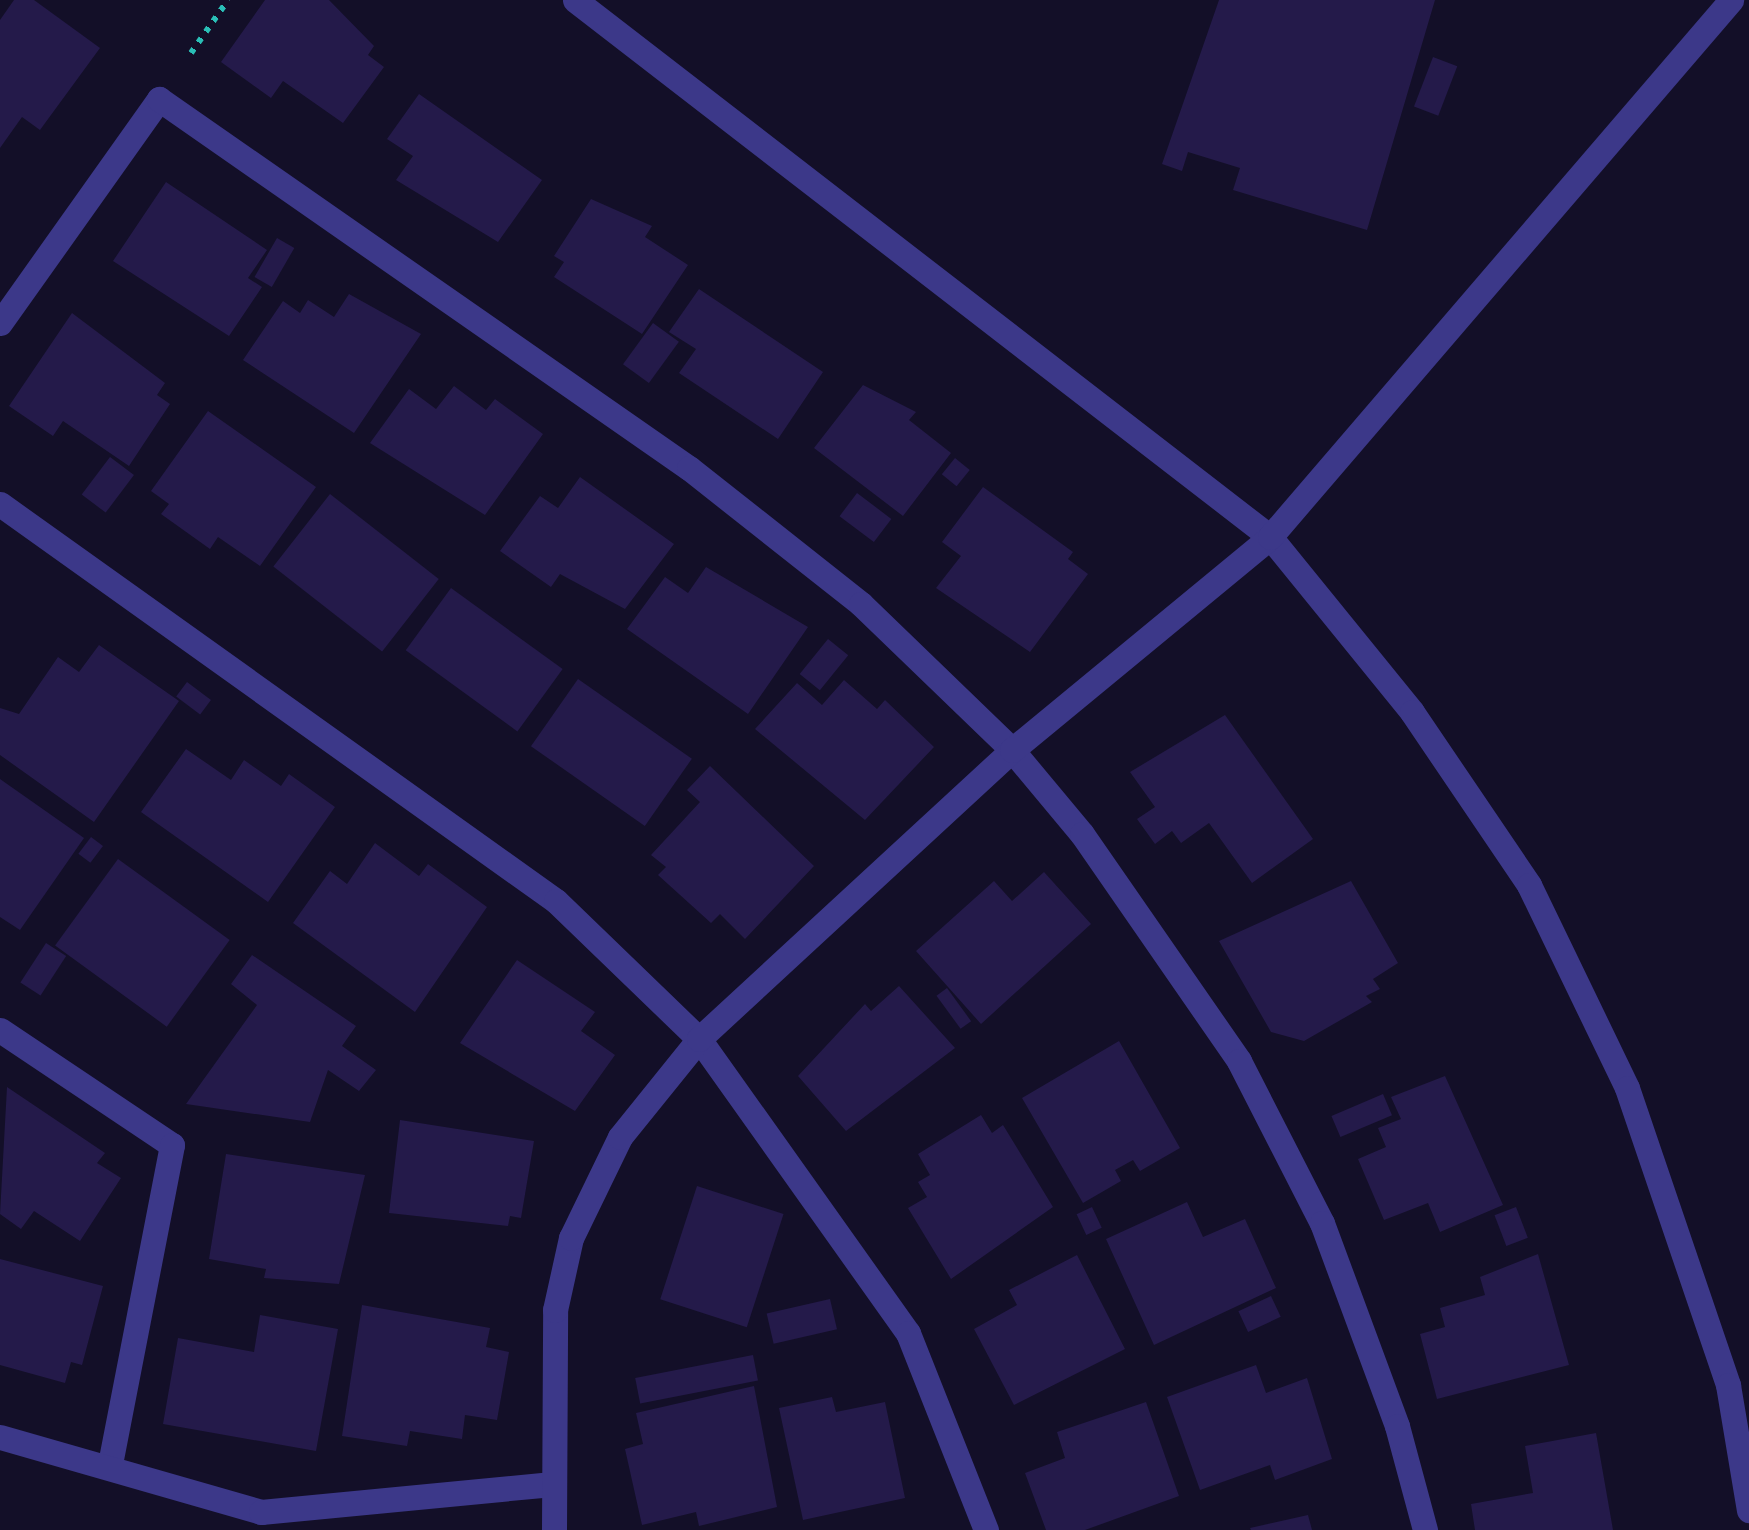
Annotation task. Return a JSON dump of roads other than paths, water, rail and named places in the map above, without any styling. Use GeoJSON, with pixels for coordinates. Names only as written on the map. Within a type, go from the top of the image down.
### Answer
{"type":"FeatureCollection","features":[{"type":"Feature","properties":{"kind":"street"},"geometry":{"type":"LineString","coordinates":[[575,0],[1270,537],[1412,712],[1537,902],[1627,1088],[1728,1385],[1749,1510]]}},
{"type":"Feature","properties":{"kind":"street"},"geometry":{"type":"LineString","coordinates":[[554,1530],[550,1484],[553,1327],[571,1238],[620,1137],[700,1039],[1012,750],[1270,537],[1731,0]]}},
{"type":"Feature","properties":{"kind":"street"},"geometry":{"type":"LineString","coordinates":[[0,323],[159,99],[689,468],[861,604],[1012,750],[1097,852],[1239,1060],[1322,1223],[1398,1426],[1425,1530]]}},
{"type":"Feature","properties":{"kind":"street"},"geometry":{"type":"LineString","coordinates":[[0,504],[556,901],[700,1039],[908,1333],[986,1530]]}},
{"type":"Feature","properties":{"kind":"street"},"geometry":{"type":"LineString","coordinates":[[0,1030],[172,1145],[110,1465]]}},
{"type":"Feature","properties":{"kind":"street"},"geometry":{"type":"LineString","coordinates":[[0,1437],[110,1465],[261,1512],[550,1484]]}}]}
